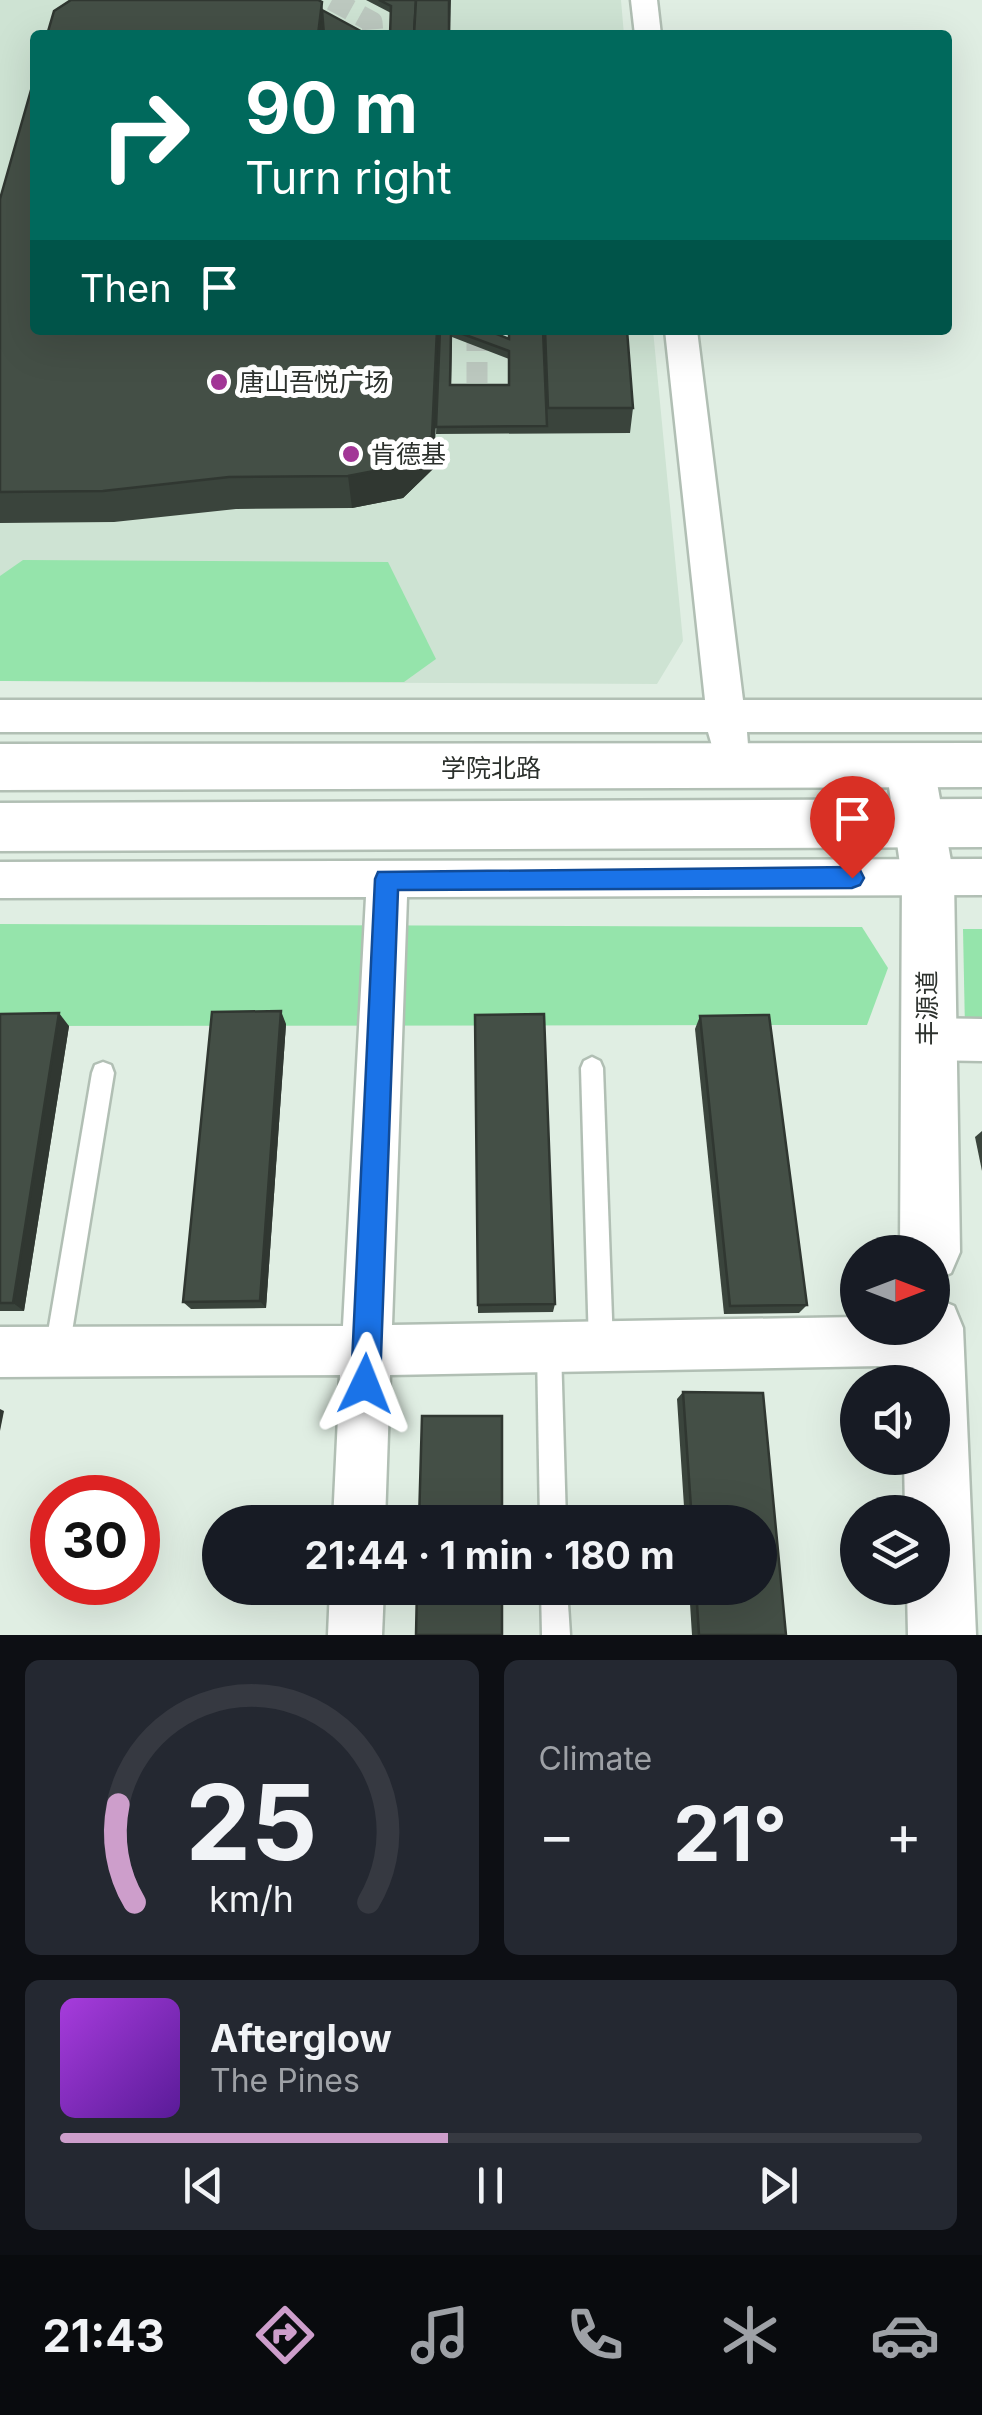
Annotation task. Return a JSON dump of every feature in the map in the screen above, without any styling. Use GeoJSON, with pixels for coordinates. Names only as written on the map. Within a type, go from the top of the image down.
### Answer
{"type":"FeatureCollection","features":[{"type":"Feature","properties":{"kind":"main road","name":"学院北路"},"geometry":{"type":"LineString","coordinates":[[0,767],[729,743],[910,766],[982,766]]}},
{"type":"Feature","properties":{"kind":"main road"},"geometry":{"type":"LineString","coordinates":[[0,827],[982,823]]}},
{"type":"Feature","properties":{"kind":"street"},"geometry":{"type":"LineString","coordinates":[[644,0],[647,30]]}},
{"type":"Feature","properties":{"kind":"street"},"geometry":{"type":"LineString","coordinates":[[683,335],[729,743]]}},
{"type":"Feature","properties":{"kind":"street"},"geometry":{"type":"LineString","coordinates":[[0,716],[729,743],[982,716]]}},
{"type":"Feature","properties":{"kind":"street","name":"丰源道"},"geometry":{"type":"LineString","coordinates":[[910,766],[928,878],[930,1235]]}},
{"type":"Feature","properties":{"kind":"street"},"geometry":{"type":"LineString","coordinates":[[0,880],[982,877]]}},
{"type":"Feature","properties":{"kind":"street"},"geometry":{"type":"LineString","coordinates":[[361,1505],[387,879]]}},
{"type":"Feature","properties":{"kind":"street"},"geometry":{"type":"LineString","coordinates":[[926,1039],[982,1040]]}},
{"type":"Feature","properties":{"kind":"street"},"geometry":{"type":"LineString","coordinates":[[0,1352],[601,1349],[840,1342]]}},
{"type":"Feature","properties":{"kind":"street"},"geometry":{"type":"LineString","coordinates":[[932,1345],[942,1635]]}},
{"type":"Feature","properties":{"kind":"street"},"geometry":{"type":"LineString","coordinates":[[355,1635],[356,1605]]}},
{"type":"Feature","properties":{"kind":"lane"},"geometry":{"type":"LineString","coordinates":[[592,1068],[601,1349]]}},
{"type":"Feature","properties":{"kind":"lane"},"geometry":{"type":"LineString","coordinates":[[57,1352],[103,1072]]}},
{"type":"Feature","properties":{"kind":"lane"},"geometry":{"type":"LineString","coordinates":[[548,1349],[553,1505]]}},
{"type":"Feature","properties":{"kind":"lane"},"geometry":{"type":"LineString","coordinates":[[555,1605],[556,1635]]}},
{"type":"Feature","properties":{"kind":"shaded area"},"geometry":{"type":"Polygon","coordinates":[[[0,0],[621,0],[624,30],[30,30],[30,335],[653,335],[683,641],[657,684],[0,681],[0,0]]]}},
{"type":"Feature","properties":{"kind":"green space"},"geometry":{"type":"Polygon","coordinates":[[[23,560],[388,562],[436,659],[404,682],[0,681],[0,576],[23,560]]]}},
{"type":"Feature","properties":{"kind":"green space"},"geometry":{"type":"Polygon","coordinates":[[[0,924],[862,927],[888,968],[867,1025],[0,1026],[0,924]]]}},
{"type":"Feature","properties":{"kind":"green space"},"geometry":{"type":"Polygon","coordinates":[[[963,929],[982,929],[982,1029],[965,1029],[963,929]]]}},
{"type":"Feature","properties":{"kind":"building"},"geometry":{"type":"Polygon","coordinates":[[[71,0],[322,2],[319,30],[48,30],[54,11],[71,0]]]}},
{"type":"Feature","properties":{"kind":"building"},"geometry":{"type":"Polygon","coordinates":[[[379,0],[416,0],[414,30],[390,30],[391,6],[379,0]]]}},
{"type":"Feature","properties":{"kind":"building"},"geometry":{"type":"Polygon","coordinates":[[[416,0],[449,0],[449,30],[414,30],[416,0]]]}},
{"type":"Feature","properties":{"kind":"building"},"geometry":{"type":"Polygon","coordinates":[[[322,10],[359,30],[324,30],[322,10]]]}},
{"type":"Feature","properties":{"kind":"building","name":"唐山吾悦广场"},"geometry":{"type":"Polygon","coordinates":[[[30,94],[30,335],[437,335],[432,436],[400,466],[348,476],[229,477],[103,491],[0,492],[0,199],[30,94]]]}},
{"type":"Feature","properties":{"kind":"building"},"geometry":{"type":"Polygon","coordinates":[[[440,335],[451,335],[450,385],[509,385],[509,351],[466,335],[499,335],[509,339],[509,335],[543,335],[547,426],[436,427],[440,335]]]}},
{"type":"Feature","properties":{"kind":"building"},"geometry":{"type":"Polygon","coordinates":[[[545,335],[627,335],[633,408],[548,408],[545,335]]]}},
{"type":"Feature","properties":{"kind":"building"},"geometry":{"type":"Polygon","coordinates":[[[281,1011],[260,1301],[183,1302],[212,1012],[281,1011]]]}},
{"type":"Feature","properties":{"kind":"building"},"geometry":{"type":"Polygon","coordinates":[[[59,1013],[13,1303],[0,1303],[0,1014],[59,1013]]]}},
{"type":"Feature","properties":{"kind":"building"},"geometry":{"type":"Polygon","coordinates":[[[544,1014],[555,1304],[478,1305],[475,1015],[544,1014]]]}},
{"type":"Feature","properties":{"kind":"building"},"geometry":{"type":"Polygon","coordinates":[[[769,1015],[807,1305],[730,1306],[700,1016],[769,1015]]]}},
{"type":"Feature","properties":{"kind":"building"},"geometry":{"type":"Polygon","coordinates":[[[683,1392],[763,1393],[774,1505],[691,1505],[683,1392]]]}},
{"type":"Feature","properties":{"kind":"building"},"geometry":{"type":"Polygon","coordinates":[[[422,1416],[502,1416],[502,1505],[419,1505],[422,1416]]]}},
{"type":"Feature","properties":{"kind":"building"},"geometry":{"type":"Polygon","coordinates":[[[777,1540],[786,1635],[699,1635],[697,1605],[777,1605],[777,1540]]]}},
{"type":"Feature","properties":{"kind":"building"},"geometry":{"type":"Polygon","coordinates":[[[417,1605],[502,1605],[502,1635],[416,1635],[417,1605]]]}},
{"type":"Feature","properties":{"kind":"tunnel"},"geometry":{"type":"LineString","coordinates":[[332,0],[372,22],[373,30]]}},
{"type":"Feature","properties":{"kind":"tunnel"},"geometry":{"type":"LineString","coordinates":[[477,335],[477,427]]}},
{"type":"Feature","properties":{"kind":"place","name":"唐山吾悦广场"},"geometry":{"type":"Point","coordinates":[219,382]}},
{"type":"Feature","properties":{"kind":"place","name":"肯德基"},"geometry":{"type":"Point","coordinates":[351,454]}},
{"type":"Feature","properties":{"kind":"route"},"geometry":{"type":"LineString","coordinates":[[365,1384],[387,879],[852,878]]}}]}
